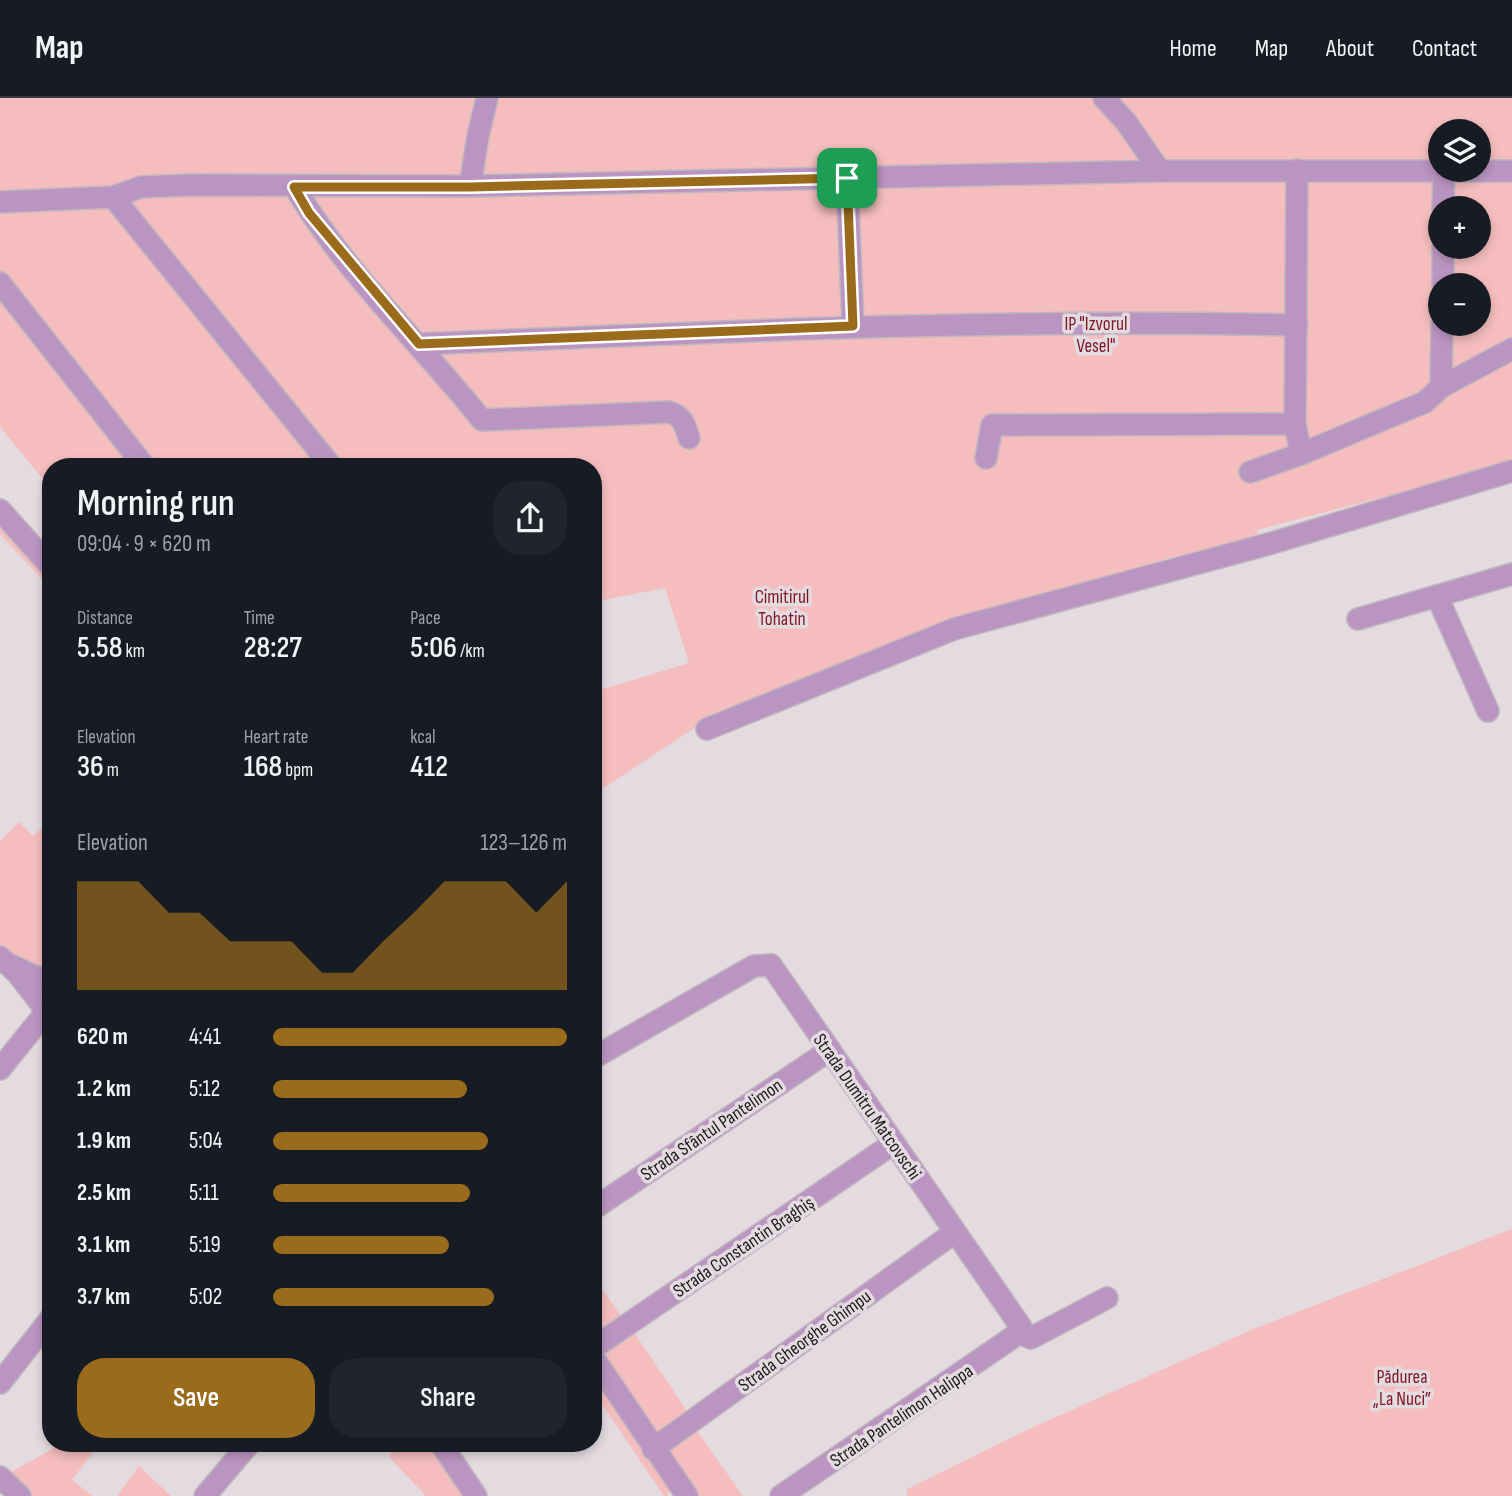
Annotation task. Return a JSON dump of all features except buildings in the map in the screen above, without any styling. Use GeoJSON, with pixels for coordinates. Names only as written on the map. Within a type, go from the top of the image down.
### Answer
{"type":"FeatureCollection","features":[{"type":"Feature","properties":{"kind":"street"},"geometry":{"type":"LineString","coordinates":[[470,187],[487,98]]}},
{"type":"Feature","properties":{"kind":"street"},"geometry":{"type":"LineString","coordinates":[[1104,98],[1126,122],[1160,171]]}},
{"type":"Feature","properties":{"kind":"street"},"geometry":{"type":"LineString","coordinates":[[1297,170],[1295,424],[1301,454]]}},
{"type":"Feature","properties":{"kind":"street"},"geometry":{"type":"LineString","coordinates":[[0,202],[113,197],[141,187],[165,186],[470,187],[1160,171],[1428,171]]}},
{"type":"Feature","properties":{"kind":"street"},"geometry":{"type":"LineString","coordinates":[[1491,171],[1512,171]]}},
{"type":"Feature","properties":{"kind":"street"},"geometry":{"type":"LineString","coordinates":[[847,178],[853,326]]}},
{"type":"Feature","properties":{"kind":"street"},"geometry":{"type":"LineString","coordinates":[[294,187],[309,213],[482,420],[669,412],[678,414],[685,423],[689,438]]}},
{"type":"Feature","properties":{"kind":"street"},"geometry":{"type":"LineString","coordinates":[[113,197],[325,458]]}},
{"type":"Feature","properties":{"kind":"street"},"geometry":{"type":"LineString","coordinates":[[0,283],[138,458]]}},
{"type":"Feature","properties":{"kind":"street"},"geometry":{"type":"LineString","coordinates":[[419,344],[853,326],[1150,321],[1297,325]]}},
{"type":"Feature","properties":{"kind":"street"},"geometry":{"type":"LineString","coordinates":[[1441,387],[1442,336]]}},
{"type":"Feature","properties":{"kind":"street"},"geometry":{"type":"LineString","coordinates":[[1250,472],[1301,454],[1425,402],[1441,387],[1512,349]]}},
{"type":"Feature","properties":{"kind":"street"},"geometry":{"type":"LineString","coordinates":[[986,458],[992,425],[1295,424]]}},
{"type":"Feature","properties":{"kind":"street"},"geometry":{"type":"LineString","coordinates":[[707,729],[954,628],[1272,543],[1512,471]]}},
{"type":"Feature","properties":{"kind":"street"},"geometry":{"type":"LineString","coordinates":[[0,510],[42,557]]}},
{"type":"Feature","properties":{"kind":"street"},"geometry":{"type":"LineString","coordinates":[[1358,619],[1512,574]]}},
{"type":"Feature","properties":{"kind":"street"},"geometry":{"type":"LineString","coordinates":[[1437,596],[1488,710]]}},
{"type":"Feature","properties":{"kind":"street"},"geometry":{"type":"LineString","coordinates":[[4,960],[42,978]]}},
{"type":"Feature","properties":{"kind":"street"},"geometry":{"type":"LineString","coordinates":[[4,960],[42,1004]]}},
{"type":"Feature","properties":{"kind":"street","name":"Strada Dumitru Matcovschi"},"geometry":{"type":"LineString","coordinates":[[602,1053],[754,966],[771,965],[1021,1327],[1019,1333]]}},
{"type":"Feature","properties":{"kind":"street"},"geometry":{"type":"LineString","coordinates":[[0,1069],[42,1020]]}},
{"type":"Feature","properties":{"kind":"street","name":"Strada Sfântul Pantelimon"},"geometry":{"type":"LineString","coordinates":[[602,1203],[830,1050]]}},
{"type":"Feature","properties":{"kind":"street","name":"Strada Constantin Braghiş"},"geometry":{"type":"LineString","coordinates":[[602,1342],[894,1143]]}},
{"type":"Feature","properties":{"kind":"street","name":"Strada Gheorghe Ghimpu"},"geometry":{"type":"LineString","coordinates":[[653,1449],[955,1231]]}},
{"type":"Feature","properties":{"kind":"street"},"geometry":{"type":"LineString","coordinates":[[1019,1333],[1031,1338],[1107,1298]]}},
{"type":"Feature","properties":{"kind":"street"},"geometry":{"type":"LineString","coordinates":[[0,1383],[42,1329]]}},
{"type":"Feature","properties":{"kind":"street","name":"Strada Pantelimon Halippa"},"geometry":{"type":"LineString","coordinates":[[781,1496],[1019,1333]]}},
{"type":"Feature","properties":{"kind":"street"},"geometry":{"type":"LineString","coordinates":[[602,1371],[687,1496]]}},
{"type":"Feature","properties":{"kind":"street"},"geometry":{"type":"LineString","coordinates":[[205,1496],[242,1452]]}},
{"type":"Feature","properties":{"kind":"street"},"geometry":{"type":"LineString","coordinates":[[446,1452],[476,1496]]}},
{"type":"Feature","properties":{"kind":"street"},"geometry":{"type":"LineString","coordinates":[[0,1477],[20,1496]]}},
{"type":"Feature","properties":{"kind":"green space","name":"IP \"Izvorul Vesel\""},"geometry":{"type":"Polygon","coordinates":[[[0,98],[1512,98],[1512,461],[1257,530],[1257,536],[1169,558],[1028,599],[705,721],[602,789],[602,689],[689,663],[665,588],[602,600],[602,458],[42,458],[42,478],[0,427],[0,98]]]}},
{"type":"Feature","properties":{"kind":"green space"},"geometry":{"type":"Polygon","coordinates":[[[0,518],[42,567],[42,579],[0,534],[0,518]]]}},
{"type":"Feature","properties":{"kind":"green space"},"geometry":{"type":"Polygon","coordinates":[[[19,822],[33,836],[42,828],[42,970],[0,950],[0,841],[19,822]]]}},
{"type":"Feature","properties":{"kind":"green space","name":"Pădurea „La Nuci”"},"geometry":{"type":"Polygon","coordinates":[[[1512,1229],[1512,1496],[907,1496],[907,1489],[1029,1429],[1256,1328],[1512,1229]]]}},
{"type":"Feature","properties":{"kind":"green space"},"geometry":{"type":"Polygon","coordinates":[[[602,1288],[620,1315],[602,1328],[602,1288]]]}},
{"type":"Feature","properties":{"kind":"green space"},"geometry":{"type":"Polygon","coordinates":[[[633,1331],[689,1414],[658,1436],[602,1356],[602,1352],[633,1331]]]}},
{"type":"Feature","properties":{"kind":"green space"},"geometry":{"type":"Polygon","coordinates":[[[602,1380],[673,1487],[667,1496],[664,1496],[602,1404],[602,1380]]]}},
{"type":"Feature","properties":{"kind":"green space"},"geometry":{"type":"Polygon","coordinates":[[[695,1428],[743,1496],[697,1496],[665,1449],[695,1428]]]}},
{"type":"Feature","properties":{"kind":"green space"},"geometry":{"type":"Polygon","coordinates":[[[47,1452],[93,1452],[72,1480],[93,1496],[29,1496],[6,1475],[47,1452]]]}},
{"type":"Feature","properties":{"kind":"green space"},"geometry":{"type":"Polygon","coordinates":[[[392,1452],[455,1452],[485,1496],[426,1496],[389,1457],[392,1452]]]}},
{"type":"Feature","properties":{"kind":"green space"},"geometry":{"type":"Polygon","coordinates":[[[139,1466],[171,1496],[117,1496],[139,1466]]]}},
{"type":"Feature","properties":{"kind":"route"},"geometry":{"type":"LineString","coordinates":[[847,178],[853,326],[419,344],[309,213],[294,187],[470,187],[847,178]]}},
{"type":"Feature","properties":{"kind":"park label","name":"Cimitirul Tohatin"},"geometry":{"type":"Point","coordinates":[782,607]}}]}
